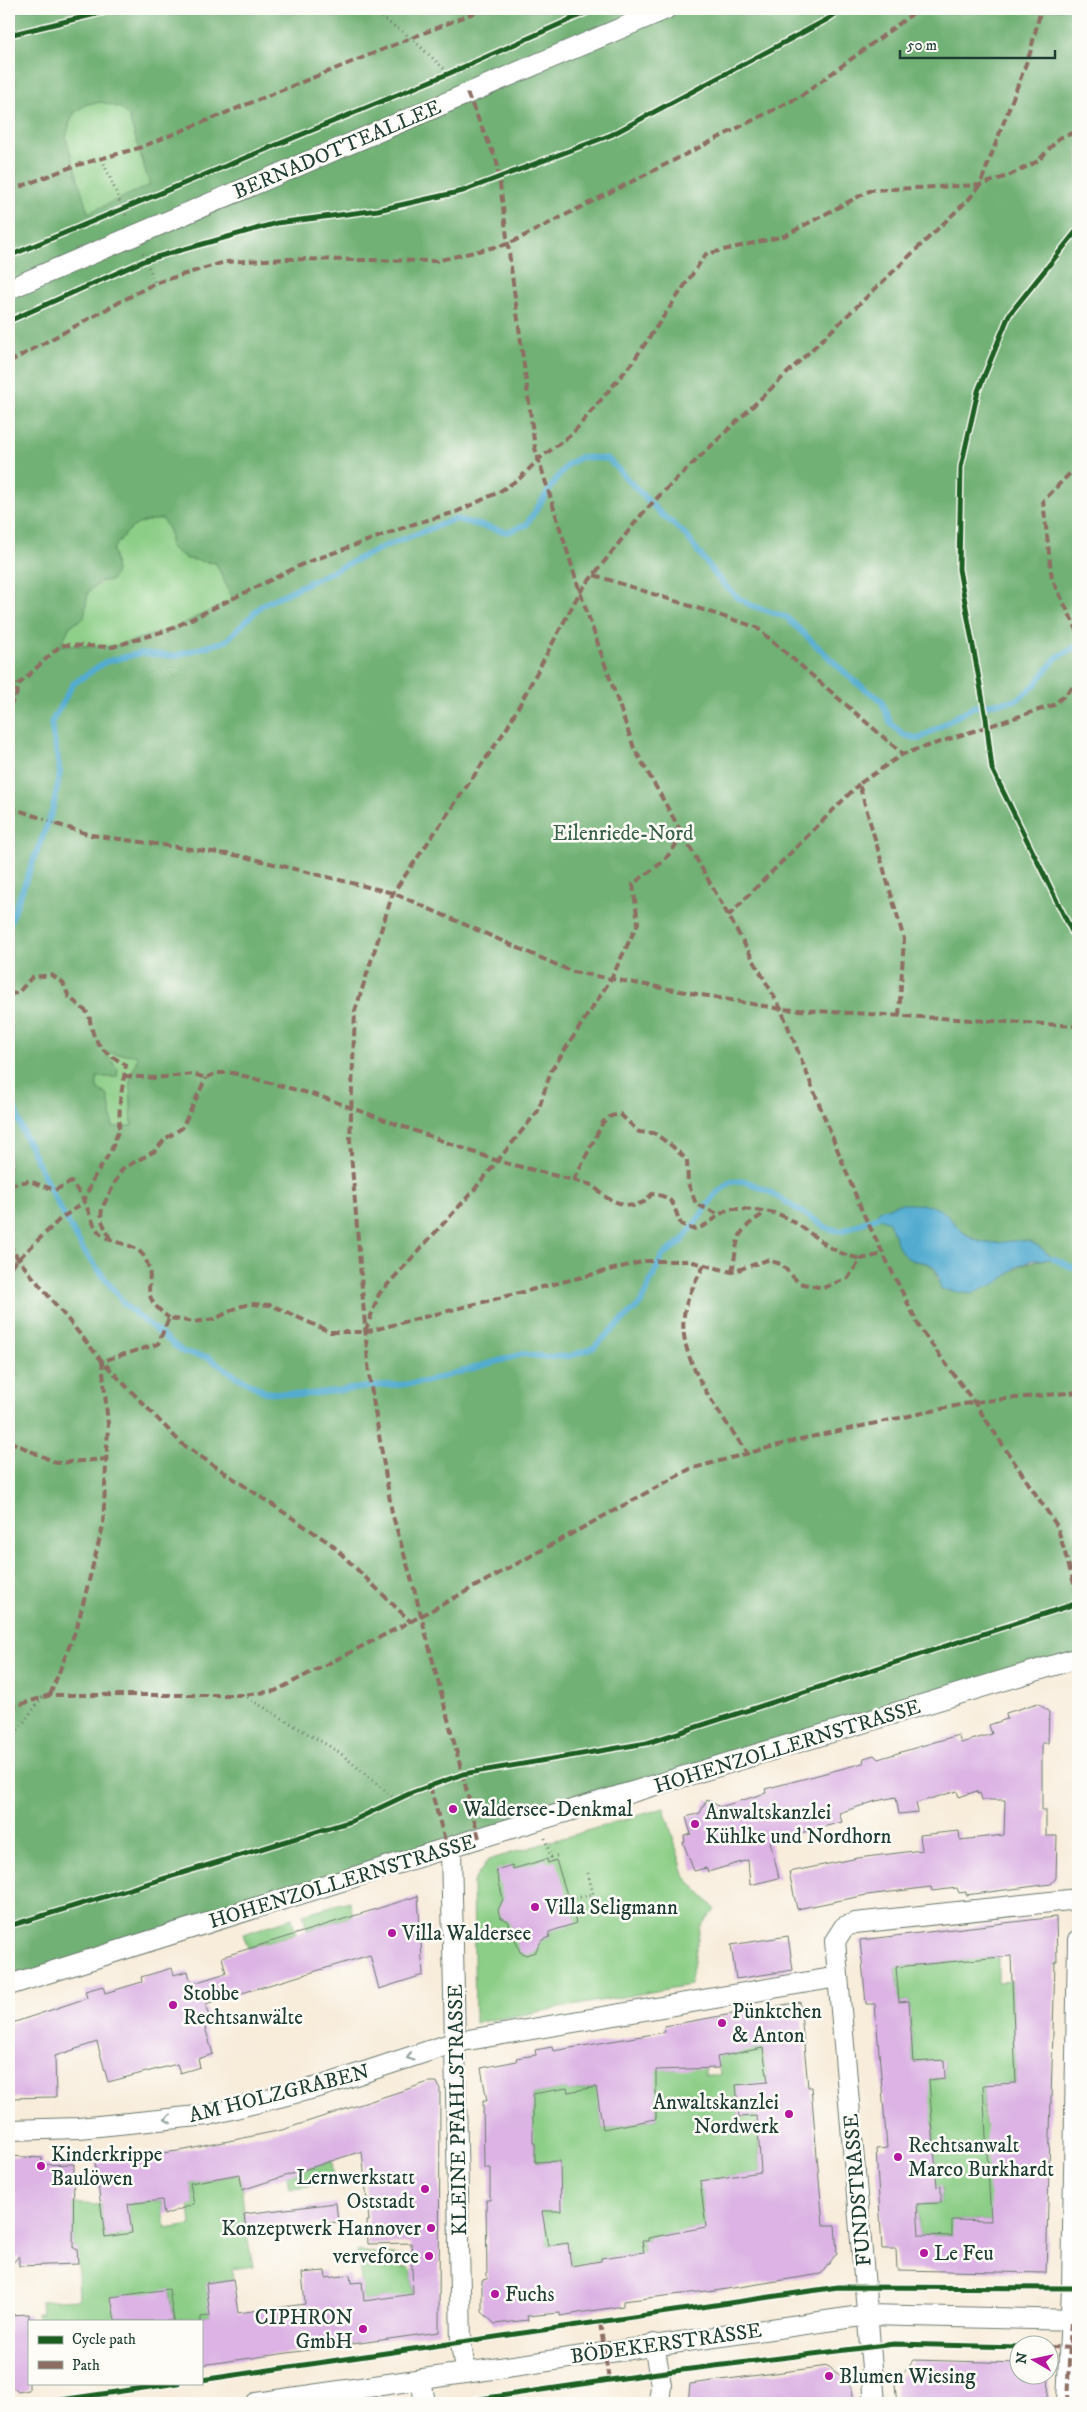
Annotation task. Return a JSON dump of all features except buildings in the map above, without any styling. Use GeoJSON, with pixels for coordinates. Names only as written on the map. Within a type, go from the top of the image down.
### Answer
{"type":"FeatureCollection","features":[{"type":"Feature","properties":{"kind":"street","name":"BERNADOTTEALLEE"},"geometry":{"type":"LineString","coordinates":[[9,290],[666,9]]}},
{"type":"Feature","properties":{"kind":"street","name":"HOHENZOLLERNSTRASSE"},"geometry":{"type":"LineString","coordinates":[[9,1985],[451,1847],[1078,1658]]}},
{"type":"Feature","properties":{"kind":"street","name":"KLEINE PFAHLSTRASSE"},"geometry":{"type":"LineString","coordinates":[[451,1847],[461,2342],[465,2372]]}},
{"type":"Feature","properties":{"kind":"street","name":"FUNDSTRASSE"},"geometry":{"type":"LineString","coordinates":[[875,2403],[835,1941],[844,1927],[855,1923],[1078,1899]]}},
{"type":"Feature","properties":{"kind":"street"},"geometry":{"type":"LineString","coordinates":[[1067,2403],[1075,2320],[1078,1940]]}},
{"type":"Feature","properties":{"kind":"street","name":"AM HOLZGRABEN"},"geometry":{"type":"LineString","coordinates":[[9,2130],[79,2128],[208,2115],[322,2086],[456,2042],[838,1977]]}},
{"type":"Feature","properties":{"kind":"street","name":"BÖDEKERSTRASSE"},"geometry":{"type":"LineString","coordinates":[[256,2403],[654,2344],[868,2315],[1075,2320]]}},
{"type":"Feature","properties":{"kind":"street"},"geometry":{"type":"LineString","coordinates":[[654,2344],[661,2385],[659,2403]]}},
{"type":"Feature","properties":{"kind":"street"},"geometry":{"type":"LineString","coordinates":[[421,2379],[425,2403]]}},
{"type":"Feature","properties":{"kind":"path"},"geometry":{"type":"LineString","coordinates":[[369,9],[410,37],[450,73],[467,93]]}},
{"type":"Feature","properties":{"kind":"path"},"geometry":{"type":"LineString","coordinates":[[138,264],[156,258]]}},
{"type":"Feature","properties":{"kind":"path"},"geometry":{"type":"LineString","coordinates":[[9,698],[16,696]]}},
{"type":"Feature","properties":{"kind":"path"},"geometry":{"type":"LineString","coordinates":[[44,819],[56,824]]}},
{"type":"Feature","properties":{"kind":"path"},"geometry":{"type":"LineString","coordinates":[[243,1695],[339,1752],[396,1800]]}},
{"type":"Feature","properties":{"kind":"path"},"geometry":{"type":"LineString","coordinates":[[9,1742],[43,1696]]}},
{"type":"Feature","properties":{"kind":"path"},"geometry":{"type":"LineString","coordinates":[[388,1804],[404,1797]]}},
{"type":"Feature","properties":{"kind":"path"},"geometry":{"type":"LineString","coordinates":[[546,1843],[552,1859],[560,1855]]}},
{"type":"Feature","properties":{"kind":"path"},"geometry":{"type":"LineString","coordinates":[[570,1899],[594,1896],[588,1873]]}},
{"type":"Feature","properties":{"kind":"green space","name":"Eilenriede-Nord"},"geometry":{"type":"Polygon","coordinates":[[[9,9],[1078,9],[1078,1658],[9,1985],[9,9]],[[102,102],[87,104],[75,112],[70,121],[66,138],[88,213],[150,185],[129,117],[121,108],[102,102]],[[163,519],[134,526],[113,549],[116,571],[111,581],[100,581],[88,592],[84,618],[70,626],[61,645],[112,647],[171,629],[233,600],[216,563],[187,559],[170,547],[170,533],[163,519]],[[106,1053],[118,1069],[117,1077],[97,1077],[97,1088],[108,1096],[113,1127],[132,1126],[130,1081],[138,1055],[106,1053]],[[945,1213],[889,1222],[912,1261],[930,1265],[935,1271],[937,1281],[999,1282],[1030,1262],[1053,1259],[1035,1244],[1027,1241],[994,1243],[970,1237],[957,1227],[945,1213]]]}},
{"type":"Feature","properties":{"kind":"green space"},"geometry":{"type":"Polygon","coordinates":[[[102,102],[121,108],[129,117],[150,186],[88,213],[66,138],[70,121],[75,112],[87,104],[102,102]]]}},
{"type":"Feature","properties":{"kind":"green space"},"geometry":{"type":"Polygon","coordinates":[[[163,519],[170,533],[170,547],[187,559],[216,563],[233,600],[171,629],[112,647],[61,645],[70,626],[84,617],[88,592],[116,571],[113,549],[119,541],[134,526],[146,521],[163,519]]]}},
{"type":"Feature","properties":{"kind":"green space"},"geometry":{"type":"Polygon","coordinates":[[[106,1053],[138,1055],[130,1081],[132,1126],[113,1128],[108,1096],[96,1088],[97,1077],[117,1077],[106,1053]]]}},
{"type":"Feature","properties":{"kind":"green space"},"geometry":{"type":"Polygon","coordinates":[[[664,1808],[685,1877],[715,1909],[700,1927],[690,1985],[475,2023],[473,1882],[488,1860],[664,1808]]]}},
{"type":"Feature","properties":{"kind":"green space"},"geometry":{"type":"Polygon","coordinates":[[[349,1901],[353,1916],[307,1930],[303,1914],[349,1901]]]}},
{"type":"Feature","properties":{"kind":"green space"},"geometry":{"type":"Polygon","coordinates":[[[292,1918],[296,1933],[248,1948],[243,1934],[292,1918]]]}},
{"type":"Feature","properties":{"kind":"green space"},"geometry":{"type":"Polygon","coordinates":[[[998,1957],[998,1982],[1012,1981],[1016,2083],[983,2086],[984,2125],[1021,2125],[992,2221],[953,2220],[952,2236],[919,2235],[918,2204],[941,2203],[941,2187],[936,2187],[933,2122],[919,2123],[916,2081],[945,2078],[944,2061],[913,2062],[909,2001],[899,2002],[896,1967],[998,1957]]]}},
{"type":"Feature","properties":{"kind":"green space"},"geometry":{"type":"Polygon","coordinates":[[[774,2040],[768,2082],[751,2084],[737,2090],[739,2117],[756,2116],[756,2111],[765,2140],[758,2140],[761,2172],[700,2181],[707,2232],[699,2228],[685,2230],[685,2233],[667,2234],[667,2237],[648,2238],[648,2241],[642,2241],[646,2271],[628,2254],[601,2258],[601,2261],[586,2263],[587,2267],[572,2269],[568,2243],[548,2246],[547,2241],[517,2271],[559,2161],[537,2162],[534,2155],[535,2143],[530,2143],[533,2109],[525,2100],[534,2099],[533,2094],[567,2088],[568,2092],[597,2087],[602,2101],[599,2106],[603,2129],[656,2119],[655,2070],[676,2069],[677,2061],[705,2060],[705,2075],[720,2075],[719,2065],[715,2061],[718,2057],[740,2052],[774,2040]]]}},
{"type":"Feature","properties":{"kind":"green space"},"geometry":{"type":"Polygon","coordinates":[[[332,2161],[334,2181],[289,2189],[287,2175],[332,2161]]]}},
{"type":"Feature","properties":{"kind":"green space"},"geometry":{"type":"Polygon","coordinates":[[[238,2175],[241,2182],[246,2231],[253,2266],[232,2269],[233,2279],[207,2283],[210,2316],[174,2320],[169,2289],[117,2320],[38,2320],[37,2313],[42,2313],[41,2301],[79,2299],[77,2248],[73,2248],[73,2234],[56,2234],[66,2203],[101,2205],[106,2237],[132,2233],[128,2204],[162,2200],[166,2229],[191,2225],[189,2205],[194,2204],[190,2183],[238,2175]]]}},
{"type":"Feature","properties":{"kind":"green space"},"geometry":{"type":"Polygon","coordinates":[[[357,2251],[401,2256],[402,2268],[408,2268],[412,2272],[413,2305],[385,2298],[364,2301],[357,2251]]]}},
{"type":"Feature","properties":{"kind":"water"},"geometry":{"type":"Polygon","coordinates":[[[898,1204],[924,1205],[942,1210],[960,1230],[973,1239],[985,1243],[1029,1242],[1054,1259],[1032,1260],[1017,1267],[999,1282],[971,1294],[941,1289],[937,1272],[933,1266],[912,1260],[904,1255],[897,1244],[889,1222],[877,1217],[879,1210],[898,1204]]]}},
{"type":"Feature","properties":{"kind":"waterway"},"geometry":{"type":"LineString","coordinates":[[9,925],[53,809],[60,772],[51,723],[73,684],[105,662],[141,653],[174,656],[226,641],[262,605],[383,547],[455,519],[507,532],[526,525],[568,464],[581,457],[608,459],[660,513],[685,534],[718,578],[737,597],[750,605],[786,617],[854,681],[881,700],[891,724],[904,735],[919,739],[973,707],[1017,700],[1033,687],[1056,658],[1078,645]]}},
{"type":"Feature","properties":{"kind":"waterway"},"geometry":{"type":"LineString","coordinates":[[9,1092],[23,1132],[57,1203],[84,1251],[126,1306],[183,1352],[208,1357],[239,1378],[265,1392],[302,1395],[424,1382],[523,1354],[546,1357],[570,1356],[593,1348],[641,1303],[662,1256],[682,1241],[716,1194],[730,1182],[745,1181],[770,1192],[829,1229],[842,1231],[877,1217]]}},
{"type":"Feature","properties":{"kind":"waterway"},"geometry":{"type":"LineString","coordinates":[[1054,1259],[1078,1270]]}},
{"type":"Feature","properties":{"kind":"marked path"},"geometry":{"type":"LineString","coordinates":[[9,191],[74,166],[139,148],[483,9]]}},
{"type":"Feature","properties":{"kind":"marked path"},"geometry":{"type":"LineString","coordinates":[[9,362],[155,283],[225,262],[287,259],[436,261],[508,244],[801,96],[919,9]]}},
{"type":"Feature","properties":{"kind":"marked path"},"geometry":{"type":"LineString","coordinates":[[479,1838],[412,1581],[392,1513],[369,1375],[350,1141],[355,1011],[393,893],[507,728],[580,592],[642,514],[661,494],[970,198],[980,185],[1030,53],[1041,9]]}},
{"type":"Feature","properties":{"kind":"marked path"},"geometry":{"type":"LineString","coordinates":[[467,93],[497,162],[535,448],[580,592],[634,748],[781,1009],[862,1211],[921,1330],[974,1402],[1057,1526],[1078,1597]]}},
{"type":"Feature","properties":{"kind":"marked path"},"geometry":{"type":"LineString","coordinates":[[9,707],[16,696],[18,685],[61,645],[112,647],[171,629],[305,563],[417,523],[456,512],[499,492],[520,478],[539,459],[572,434],[632,363],[706,254],[784,236],[871,190],[980,185],[1008,176],[1038,161],[1059,138],[1073,133],[1078,136]]}},
{"type":"Feature","properties":{"kind":"marked path"},"geometry":{"type":"LineString","coordinates":[[1078,465],[1043,501],[1052,579],[1078,632]]}},
{"type":"Feature","properties":{"kind":"marked path"},"geometry":{"type":"LineString","coordinates":[[594,575],[756,627],[903,754]]}},
{"type":"Feature","properties":{"kind":"marked path"},"geometry":{"type":"LineString","coordinates":[[899,1016],[904,939],[859,784],[903,754],[1054,705],[1078,682]]}},
{"type":"Feature","properties":{"kind":"marked path"},"geometry":{"type":"LineString","coordinates":[[728,916],[859,784]]}},
{"type":"Feature","properties":{"kind":"marked path"},"geometry":{"type":"LineString","coordinates":[[9,807],[44,819]]}},
{"type":"Feature","properties":{"kind":"marked path"},"geometry":{"type":"LineString","coordinates":[[56,824],[91,835],[241,856],[393,893],[573,972],[781,1009],[1078,1026]]}},
{"type":"Feature","properties":{"kind":"marked path"},"geometry":{"type":"LineString","coordinates":[[50,1695],[77,1627],[103,1526],[108,1425],[102,1361],[158,1344],[169,1318],[194,1322],[215,1319],[238,1307],[251,1304],[271,1305],[330,1332],[365,1332],[379,1294],[474,1190],[538,1111],[551,1071],[611,979],[638,923],[633,884],[664,861],[683,835]]}},
{"type":"Feature","properties":{"kind":"marked path"},"geometry":{"type":"LineString","coordinates":[[9,994],[18,993],[32,977],[52,975],[63,983],[69,997],[89,1014],[93,1033],[99,1045],[126,1065],[120,1101],[119,1129],[111,1151],[93,1179],[84,1202],[59,1220],[9,1268]]}},
{"type":"Feature","properties":{"kind":"marked path"},"geometry":{"type":"LineString","coordinates":[[124,1076],[155,1078],[193,1074],[206,1078],[216,1073],[233,1073],[319,1096],[498,1161],[592,1185],[607,1198],[619,1203],[633,1206],[644,1202],[652,1194],[666,1197],[672,1203],[681,1224],[692,1229],[704,1226],[727,1210],[759,1210],[785,1217],[829,1247],[861,1259]]}},
{"type":"Feature","properties":{"kind":"marked path"},"geometry":{"type":"LineString","coordinates":[[110,1239],[101,1219],[102,1208],[122,1169],[155,1151],[165,1139],[182,1128],[206,1078]]}},
{"type":"Feature","properties":{"kind":"marked path"},"geometry":{"type":"LineString","coordinates":[[574,1180],[603,1122],[611,1116],[620,1114],[639,1132],[654,1133],[687,1160],[688,1183],[696,1204],[720,1215]]}},
{"type":"Feature","properties":{"kind":"marked path"},"geometry":{"type":"LineString","coordinates":[[9,1185],[29,1181],[55,1190],[71,1182],[83,1199],[93,1224],[99,1232],[107,1238],[131,1246],[145,1258],[149,1268],[149,1288],[152,1301],[169,1318]]}},
{"type":"Feature","properties":{"kind":"marked path"},"geometry":{"type":"LineString","coordinates":[[732,1272],[737,1244],[742,1231],[765,1213]]}},
{"type":"Feature","properties":{"kind":"marked path"},"geometry":{"type":"LineString","coordinates":[[9,1243],[18,1259],[102,1361],[182,1444],[331,1544],[411,1622]]}},
{"type":"Feature","properties":{"kind":"marked path"},"geometry":{"type":"LineString","coordinates":[[365,1332],[645,1261],[689,1261],[732,1272],[767,1260],[781,1264],[799,1283],[823,1288],[848,1278],[861,1259],[883,1254]]}},
{"type":"Feature","properties":{"kind":"marked path"},"geometry":{"type":"LineString","coordinates":[[704,1265],[685,1309],[684,1333],[688,1351],[704,1388],[747,1453]]}},
{"type":"Feature","properties":{"kind":"marked path"},"geometry":{"type":"LineString","coordinates":[[9,1708],[50,1695],[243,1695],[275,1691],[421,1616],[690,1469],[801,1439],[974,1402],[1078,1392]]}},
{"type":"Feature","properties":{"kind":"marked path"},"geometry":{"type":"LineString","coordinates":[[9,1441],[57,1463],[106,1459]]}},
{"type":"Feature","properties":{"kind":"marked path"},"geometry":{"type":"LineString","coordinates":[[430,1786],[447,1848]]}},
{"type":"Feature","properties":{"kind":"marked path"},"geometry":{"type":"LineString","coordinates":[[1067,2403],[1071,2320]]}},
{"type":"Feature","properties":{"kind":"marked path"},"geometry":{"type":"LineString","coordinates":[[600,2323],[609,2380]]}},
{"type":"Feature","properties":{"kind":"marked path"},"geometry":{"type":"LineString","coordinates":[[1060,2347],[1078,2348]]}},
{"type":"Feature","properties":{"kind":"cycle path"},"geometry":{"type":"LineString","coordinates":[[9,35],[117,9]]}},
{"type":"Feature","properties":{"kind":"cycle path"},"geometry":{"type":"LineString","coordinates":[[9,256],[450,73],[594,9]]}},
{"type":"Feature","properties":{"kind":"cycle path"},"geometry":{"type":"LineString","coordinates":[[9,321],[146,260],[277,223],[378,210],[463,191],[611,135],[828,19],[843,9]]}},
{"type":"Feature","properties":{"kind":"cycle path"},"geometry":{"type":"LineString","coordinates":[[1078,229],[1009,315],[978,391],[961,467],[959,569],[986,718],[992,769],[1078,944]]}},
{"type":"Feature","properties":{"kind":"cycle path"},"geometry":{"type":"LineString","coordinates":[[9,1926],[352,1821],[411,1793],[463,1774],[647,1743],[1078,1603]]}},
{"type":"Feature","properties":{"kind":"cycle path"},"geometry":{"type":"LineString","coordinates":[[202,2380],[838,2287],[1078,2288]]}},
{"type":"Feature","properties":{"kind":"cycle path"},"geometry":{"type":"LineString","coordinates":[[452,2403],[658,2373],[894,2344],[1010,2347]]}},
{"type":"Feature","properties":{"kind":"cycle path"},"geometry":{"type":"LineString","coordinates":[[40,2403],[171,2384]]}},
{"type":"Feature","properties":{"kind":"place","name":"Waldersee-Denkmal"},"geometry":{"type":"Point","coordinates":[453,1809]}},
{"type":"Feature","properties":{"kind":"place","name":"Anwaltskanzlei Kühlke und Nordhorn"},"geometry":{"type":"Point","coordinates":[695,1824]}},
{"type":"Feature","properties":{"kind":"place","name":"Villa Seligmann"},"geometry":{"type":"Point","coordinates":[535,1907]}},
{"type":"Feature","properties":{"kind":"place","name":"Villa Waldersee"},"geometry":{"type":"Point","coordinates":[392,1933]}},
{"type":"Feature","properties":{"kind":"place","name":"Stobbe Rechtsanwälte"},"geometry":{"type":"Point","coordinates":[173,2005]}},
{"type":"Feature","properties":{"kind":"place","name":"Pünktchen & Anton"},"geometry":{"type":"Point","coordinates":[722,2023]}},
{"type":"Feature","properties":{"kind":"place","name":"Anwaltskanzlei Nordwerk"},"geometry":{"type":"Point","coordinates":[789,2114]}},
{"type":"Feature","properties":{"kind":"place","name":"Rechtsanwalt Marco Burkhardt"},"geometry":{"type":"Point","coordinates":[898,2157]}},
{"type":"Feature","properties":{"kind":"place","name":"Kinderkrippe Baulöwen"},"geometry":{"type":"Point","coordinates":[41,2166]}},
{"type":"Feature","properties":{"kind":"place","name":"Lernwerkstatt Oststadt"},"geometry":{"type":"Point","coordinates":[425,2189]}},
{"type":"Feature","properties":{"kind":"place","name":"Konzeptwerk Hannover"},"geometry":{"type":"Point","coordinates":[431,2228]}},
{"type":"Feature","properties":{"kind":"place","name":"Le Feu"},"geometry":{"type":"Point","coordinates":[924,2253]}},
{"type":"Feature","properties":{"kind":"place","name":"verveforce"},"geometry":{"type":"Point","coordinates":[429,2256]}},
{"type":"Feature","properties":{"kind":"place","name":"Fuchs"},"geometry":{"type":"Point","coordinates":[495,2294]}},
{"type":"Feature","properties":{"kind":"place","name":"CIPHRON GmbH"},"geometry":{"type":"Point","coordinates":[363,2329]}},
{"type":"Feature","properties":{"kind":"place","name":"Blumen Wiesing"},"geometry":{"type":"Point","coordinates":[829,2376]}}]}
